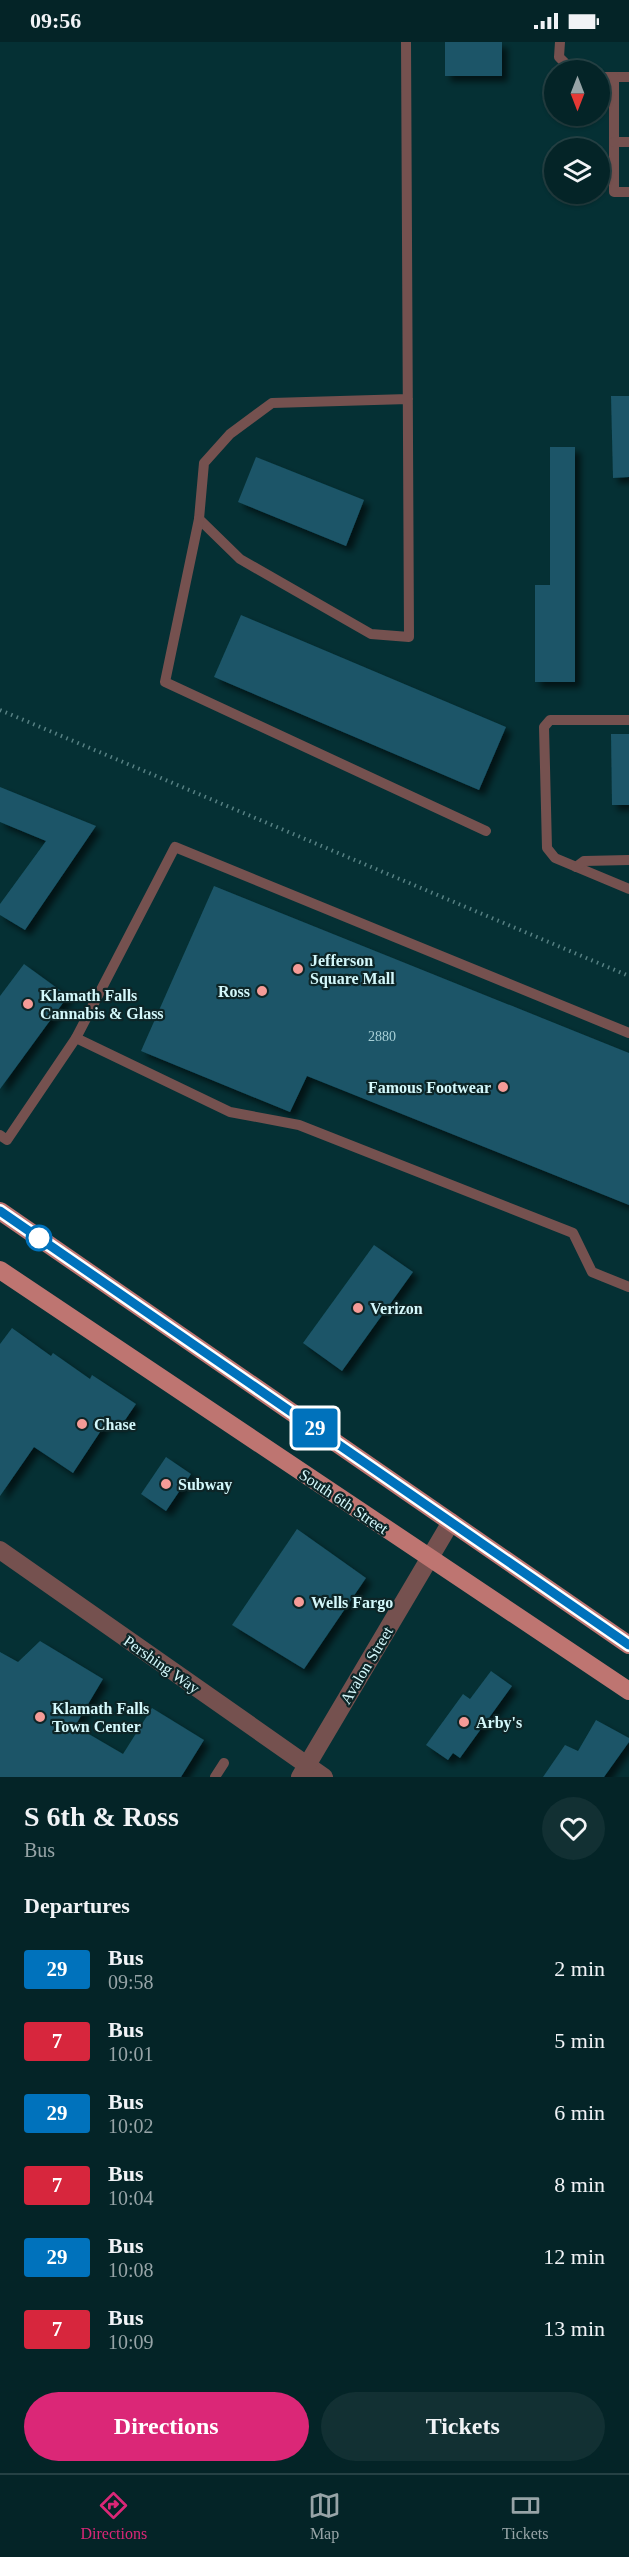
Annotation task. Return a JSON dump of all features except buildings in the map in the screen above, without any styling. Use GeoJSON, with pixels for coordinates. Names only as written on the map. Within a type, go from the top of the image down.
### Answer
{"type":"FeatureCollection","features":[{"type":"Feature","properties":{"kind":"main road"},"geometry":{"type":"LineString","coordinates":[[0,1211],[629,1645]]}},
{"type":"Feature","properties":{"kind":"main road","name":"South 6th Street"},"geometry":{"type":"LineString","coordinates":[[0,1270],[629,1691]]}},
{"type":"Feature","properties":{"kind":"street","name":"Avalon Street"},"geometry":{"type":"LineString","coordinates":[[303,1771],[451,1522]]}},
{"type":"Feature","properties":{"kind":"street","name":"Pershing Way"},"geometry":{"type":"LineString","coordinates":[[0,1550],[303,1771],[324,1777]]}},
{"type":"Feature","properties":{"kind":"lane"},"geometry":{"type":"LineString","coordinates":[[199,519],[240,559],[371,634],[409,637],[406,42]]}},
{"type":"Feature","properties":{"kind":"lane"},"geometry":{"type":"LineString","coordinates":[[560,42],[559,57],[562,60]]}},
{"type":"Feature","properties":{"kind":"lane"},"geometry":{"type":"LineString","coordinates":[[610,77],[629,77]]}},
{"type":"Feature","properties":{"kind":"lane"},"geometry":{"type":"LineString","coordinates":[[614,77],[614,192],[629,192]]}},
{"type":"Feature","properties":{"kind":"lane"},"geometry":{"type":"LineString","coordinates":[[614,142],[629,142]]}},
{"type":"Feature","properties":{"kind":"lane"},"geometry":{"type":"LineString","coordinates":[[408,399],[272,403],[230,434],[204,463],[199,519],[165,682],[486,831]]}},
{"type":"Feature","properties":{"kind":"lane"},"geometry":{"type":"LineString","coordinates":[[629,720],[550,720],[544,727],[547,848],[555,858],[629,889]]}},
{"type":"Feature","properties":{"kind":"lane"},"geometry":{"type":"LineString","coordinates":[[0,1135],[7,1140],[76,1038],[175,847],[629,1033]]}},
{"type":"Feature","properties":{"kind":"lane"},"geometry":{"type":"LineString","coordinates":[[576,867],[584,861],[629,860]]}},
{"type":"Feature","properties":{"kind":"lane"},"geometry":{"type":"LineString","coordinates":[[76,1038],[230,1112],[298,1125],[573,1233],[592,1272],[629,1287]]}},
{"type":"Feature","properties":{"kind":"lane"},"geometry":{"type":"LineString","coordinates":[[215,1777],[224,1763]]}},
{"type":"Feature","properties":{"kind":"path"},"geometry":{"type":"LineString","coordinates":[[1,709],[629,976]]}},
{"type":"Feature","properties":{"kind":"bus line","name":"29"},"geometry":{"type":"LineString","coordinates":[[0,1211],[629,1645]]}},
{"type":"Feature","properties":{"kind":"place","name":"Jefferson Square Mall"},"geometry":{"type":"Point","coordinates":[298,969]}},
{"type":"Feature","properties":{"kind":"place","name":"Ross"},"geometry":{"type":"Point","coordinates":[262,991]}},
{"type":"Feature","properties":{"kind":"place","name":"Klamath Falls Cannabis & Glass"},"geometry":{"type":"Point","coordinates":[28,1004]}},
{"type":"Feature","properties":{"kind":"place","name":"Famous Footwear"},"geometry":{"type":"Point","coordinates":[503,1087]}},
{"type":"Feature","properties":{"kind":"place","name":"Verizon"},"geometry":{"type":"Point","coordinates":[358,1308]}},
{"type":"Feature","properties":{"kind":"place","name":"Chase"},"geometry":{"type":"Point","coordinates":[82,1424]}},
{"type":"Feature","properties":{"kind":"place","name":"Subway"},"geometry":{"type":"Point","coordinates":[166,1484]}},
{"type":"Feature","properties":{"kind":"place","name":"Wells Fargo"},"geometry":{"type":"Point","coordinates":[299,1602]}},
{"type":"Feature","properties":{"kind":"place","name":"Klamath Falls Town Center"},"geometry":{"type":"Point","coordinates":[40,1717]}},
{"type":"Feature","properties":{"kind":"place","name":"Arby's"},"geometry":{"type":"Point","coordinates":[464,1722]}}]}
